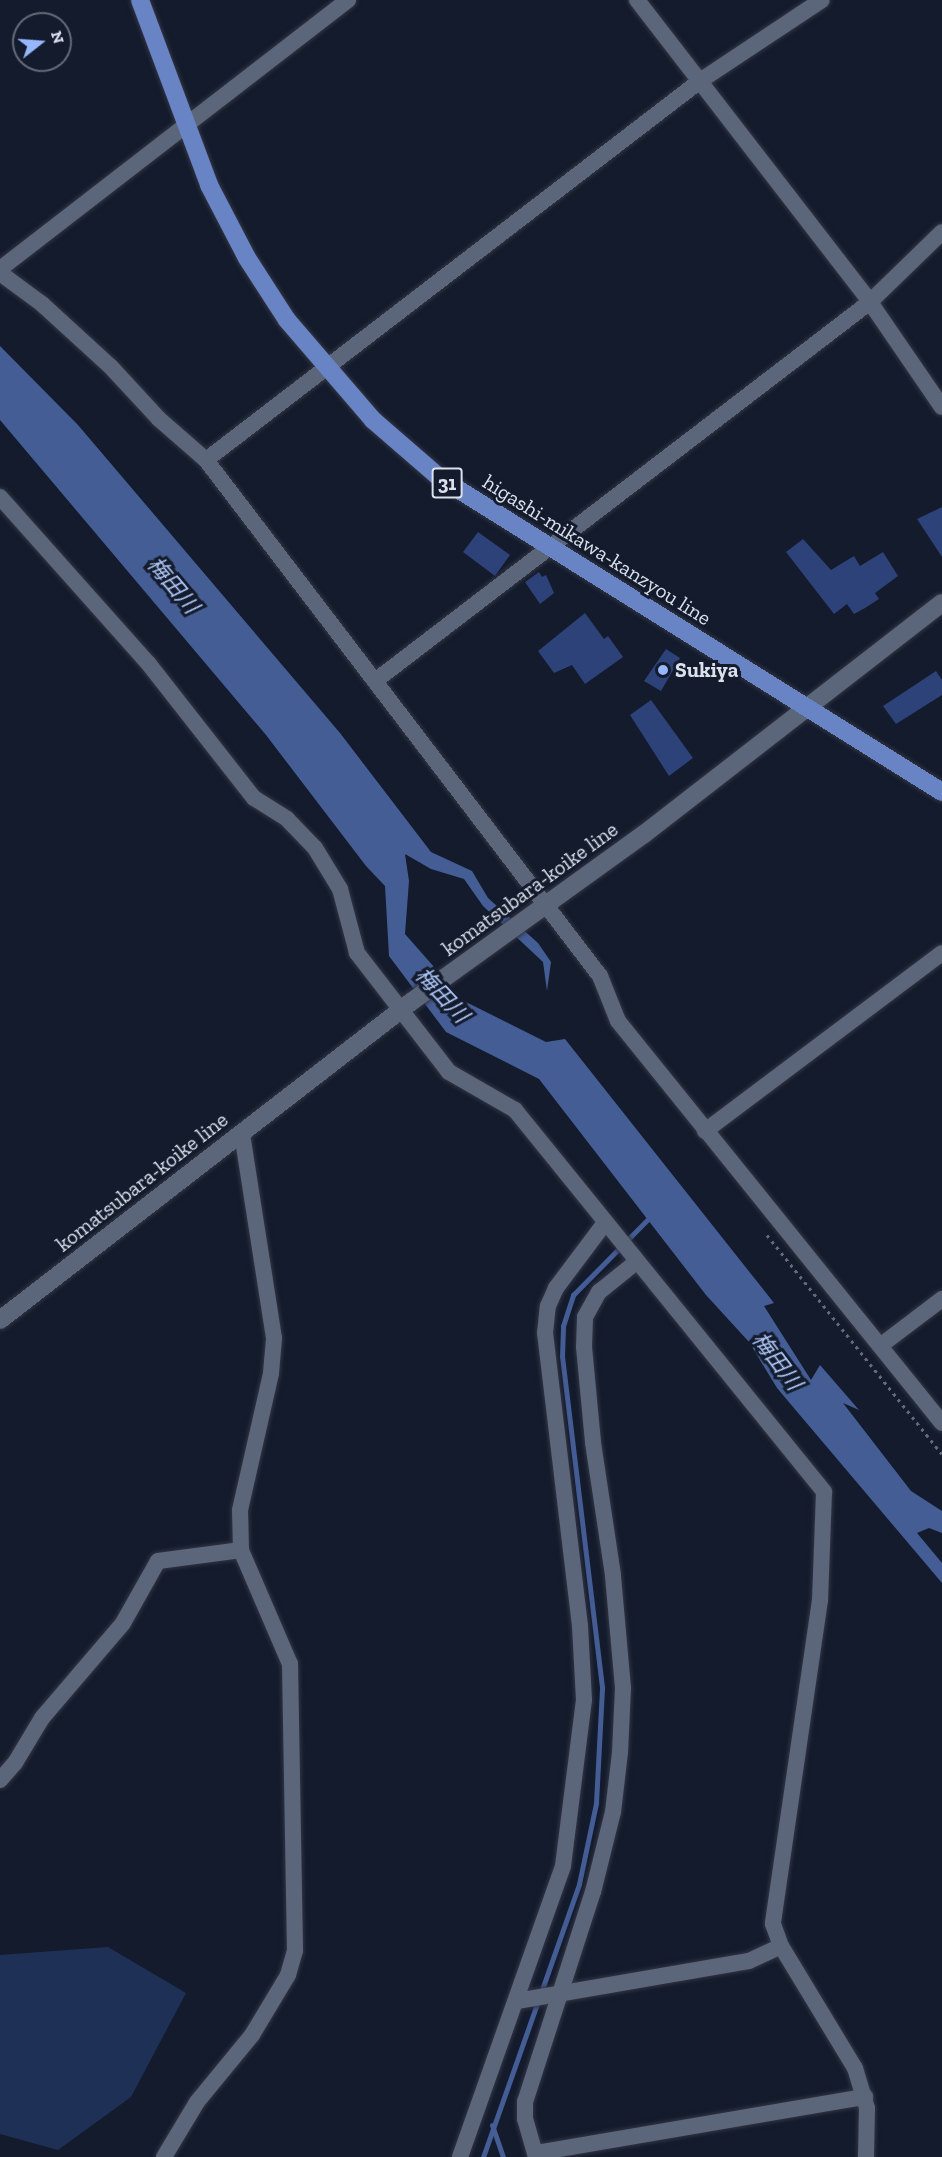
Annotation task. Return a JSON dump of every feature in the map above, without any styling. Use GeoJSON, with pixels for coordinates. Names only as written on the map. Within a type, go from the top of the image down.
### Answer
{"type":"FeatureCollection","features":[{"type":"Feature","properties":{"kind":"main road","name":"higashi-mikawa-kanzyou line"},"geometry":{"type":"LineString","coordinates":[[140,0],[208,185],[247,258],[287,320],[373,420],[440,478],[548,549],[942,792]]}},
{"type":"Feature","properties":{"kind":"main road","name":"komatsubara-koike line"},"geometry":{"type":"LineString","coordinates":[[0,1320],[406,1006],[644,834],[942,603]]}},
{"type":"Feature","properties":{"kind":"street"},"geometry":{"type":"LineString","coordinates":[[348,0],[185,124],[0,271],[42,304],[110,366],[159,419],[206,460],[375,681],[538,910],[600,976],[618,1021],[942,1423]]}},
{"type":"Feature","properties":{"kind":"street"},"geometry":{"type":"LineString","coordinates":[[637,0],[870,302],[942,407]]}},
{"type":"Feature","properties":{"kind":"street"},"geometry":{"type":"LineString","coordinates":[[206,460],[700,81],[822,0]]}},
{"type":"Feature","properties":{"kind":"street"},"geometry":{"type":"LineString","coordinates":[[375,681],[870,302],[942,232]]}},
{"type":"Feature","properties":{"kind":"street"},"geometry":{"type":"LineString","coordinates":[[0,497],[148,663],[254,798],[287,819],[315,849],[340,889],[357,952],[406,1006],[449,1072],[515,1110],[626,1252],[824,1492],[820,1600],[773,1924],[781,1946],[855,2068],[865,2097],[866,2157]]}},
{"type":"Feature","properties":{"kind":"street"},"geometry":{"type":"LineString","coordinates":[[705,1131],[942,953]]}},
{"type":"Feature","properties":{"kind":"street"},"geometry":{"type":"LineString","coordinates":[[164,2157],[197,2102],[252,2035],[288,1975],[295,1950],[290,1664],[241,1550],[240,1510],[271,1372],[274,1338],[242,1134]]}},
{"type":"Feature","properties":{"kind":"street"},"geometry":{"type":"LineString","coordinates":[[460,2157],[563,1866],[580,1754],[584,1700],[580,1626],[545,1333],[548,1306],[556,1288],[604,1224]]}},
{"type":"Feature","properties":{"kind":"street"},"geometry":{"type":"LineString","coordinates":[[626,1252],[585,1317],[584,1347],[593,1442],[613,1575],[623,1688],[613,1812],[593,1892],[525,2102],[525,2119],[536,2155],[865,2097]]}},
{"type":"Feature","properties":{"kind":"street"},"geometry":{"type":"LineString","coordinates":[[880,1346],[942,1299]]}},
{"type":"Feature","properties":{"kind":"street"},"geometry":{"type":"LineString","coordinates":[[0,1780],[15,1763],[42,1718],[123,1623],[158,1561],[241,1550]]}},
{"type":"Feature","properties":{"kind":"street"},"geometry":{"type":"LineString","coordinates":[[517,2001],[749,1961],[781,1946]]}},
{"type":"Feature","properties":{"kind":"shaded area"},"geometry":{"type":"Polygon","coordinates":[[[108,1947],[186,1993],[131,2097],[58,2150],[0,2134],[0,1955],[108,1947]]]}},
{"type":"Feature","properties":{"kind":"water","name":"梅田川"},"geometry":{"type":"Polygon","coordinates":[[[0,346],[78,425],[340,733],[431,852],[472,871],[488,898],[538,943],[551,962],[547,991],[543,962],[483,906],[464,879],[431,869],[405,854],[409,881],[405,934],[464,1001],[546,1042],[565,1039],[774,1303],[764,1306],[811,1380],[820,1365],[859,1410],[843,1403],[911,1491],[942,1511],[942,1533],[929,1528],[917,1533],[942,1563],[942,1583],[777,1388],[749,1342],[706,1295],[539,1079],[446,1032],[389,956],[385,886],[366,866],[266,735],[0,420],[0,346]]]}},
{"type":"Feature","properties":{"kind":"building"},"geometry":{"type":"Polygon","coordinates":[[[942,507],[942,557],[917,519],[942,507]]]}},
{"type":"Feature","properties":{"kind":"building"},"geometry":{"type":"Polygon","coordinates":[[[478,532],[510,555],[495,576],[463,552],[478,532]]]}},
{"type":"Feature","properties":{"kind":"building"},"geometry":{"type":"Polygon","coordinates":[[[803,539],[831,570],[854,556],[860,566],[883,552],[898,576],[875,593],[879,599],[865,608],[854,614],[847,604],[834,614],[786,552],[803,539]]]}},
{"type":"Feature","properties":{"kind":"building"},"geometry":{"type":"Polygon","coordinates":[[[539,572],[542,577],[546,575],[554,593],[540,604],[525,582],[539,572]]]}},
{"type":"Feature","properties":{"kind":"building"},"geometry":{"type":"Polygon","coordinates":[[[585,613],[604,639],[608,636],[623,657],[585,684],[572,665],[554,673],[538,651],[585,613]]]}},
{"type":"Feature","properties":{"kind":"building"},"geometry":{"type":"Polygon","coordinates":[[[666,649],[680,658],[661,691],[644,681],[666,649]]]}},
{"type":"Feature","properties":{"kind":"building"},"geometry":{"type":"Polygon","coordinates":[[[936,671],[942,680],[942,695],[896,724],[883,706],[936,671]]]}},
{"type":"Feature","properties":{"kind":"building"},"geometry":{"type":"Polygon","coordinates":[[[651,700],[693,758],[669,776],[630,715],[651,700]]]}},
{"type":"Feature","properties":{"kind":"waterway"},"geometry":{"type":"LineString","coordinates":[[483,2157],[579,1884],[596,1803],[602,1687],[562,1356],[563,1326],[573,1295],[651,1216]]}},
{"type":"Feature","properties":{"kind":"waterway"},"geometry":{"type":"LineString","coordinates":[[492,2125],[503,2157]]}},
{"type":"Feature","properties":{"kind":"place","name":"Sukiya"},"geometry":{"type":"Point","coordinates":[663,670]}}]}
